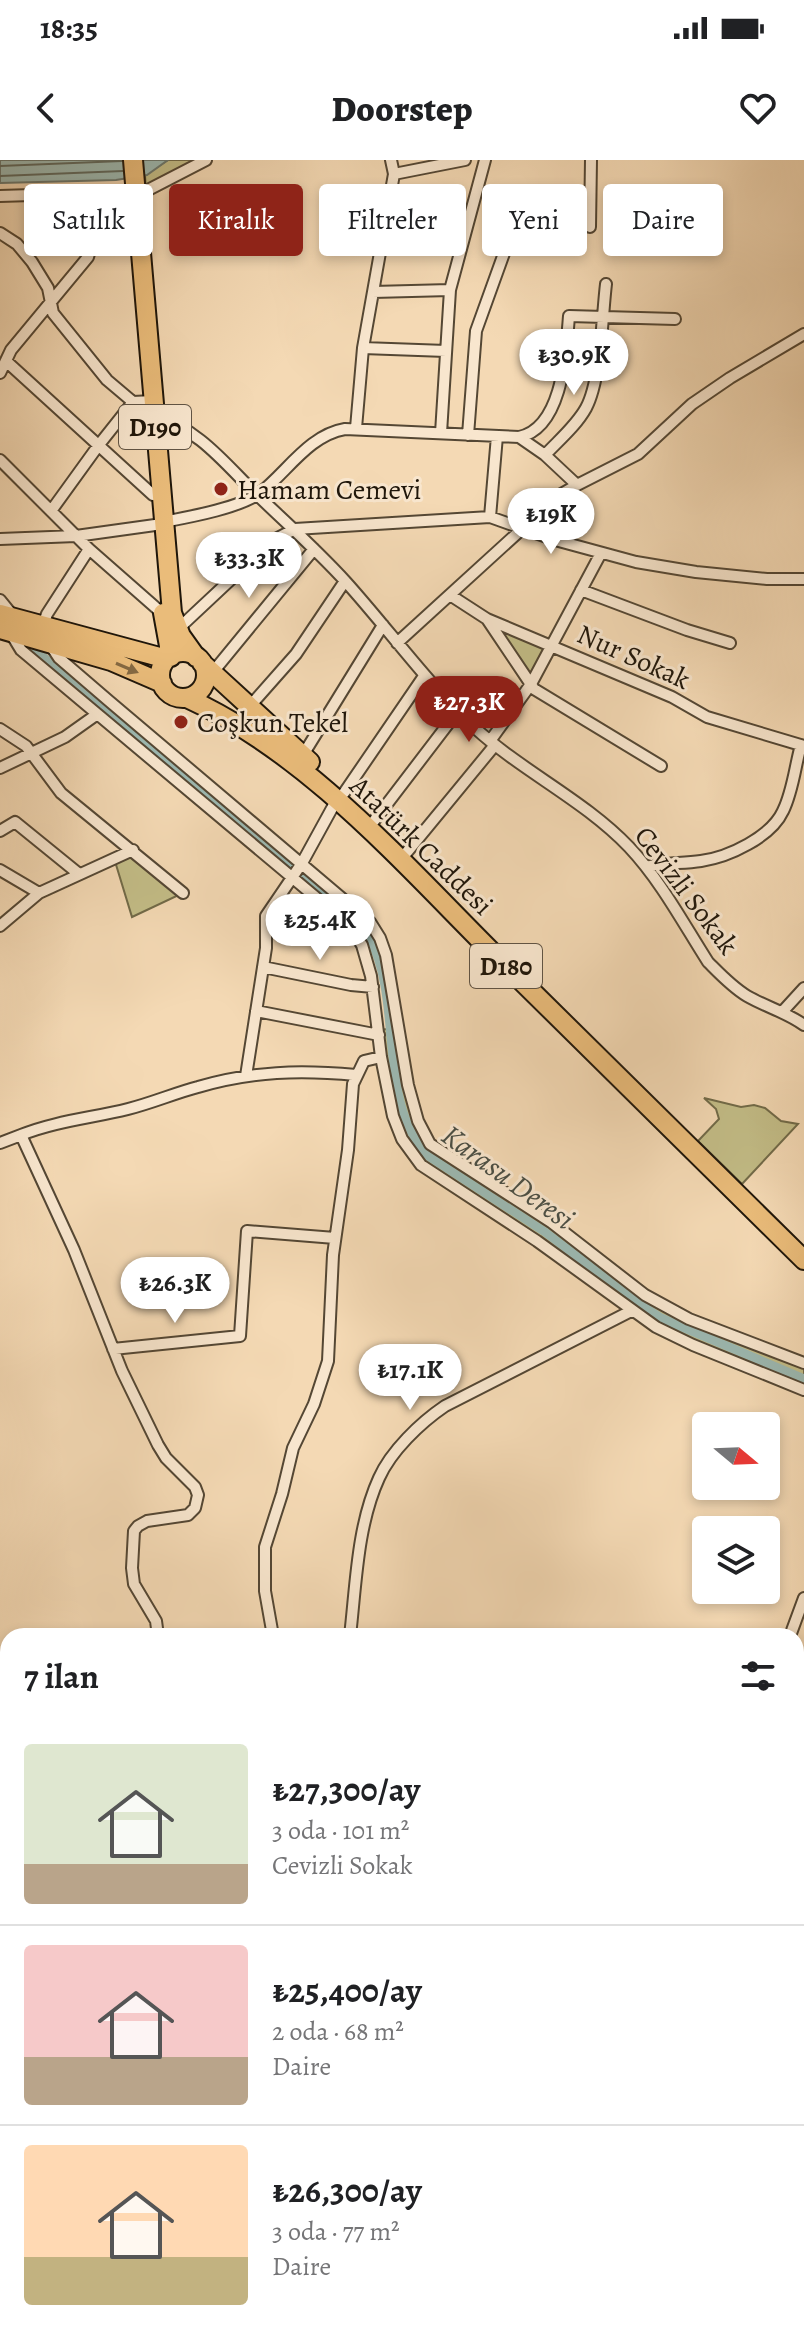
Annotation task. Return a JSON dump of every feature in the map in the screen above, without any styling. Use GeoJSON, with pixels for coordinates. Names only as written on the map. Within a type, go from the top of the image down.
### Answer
{"type":"FeatureCollection","features":[{"type":"Feature","properties":{"kind":"highway","name":"D190"},"geometry":{"type":"LineString","coordinates":[[125,160],[130,184]]}},
{"type":"Feature","properties":{"kind":"highway","name":"D190"},"geometry":{"type":"LineString","coordinates":[[132,184],[133,160]]}},
{"type":"Feature","properties":{"kind":"highway","name":"D190"},"geometry":{"type":"LineString","coordinates":[[136,256],[153,495],[159,523],[163,614],[169,658]]}},
{"type":"Feature","properties":{"kind":"highway","name":"D190"},"geometry":{"type":"LineString","coordinates":[[147,405],[172,613],[178,629],[204,664]]}},
{"type":"Feature","properties":{"kind":"highway"},"geometry":{"type":"LineString","coordinates":[[6,623],[169,658],[183,653],[204,664],[206,675],[199,691],[187,698]]}},
{"type":"Feature","properties":{"kind":"highway","name":"Atatürk Caddesi"},"geometry":{"type":"LineString","coordinates":[[41,632],[162,683],[172,695],[208,707],[265,741],[374,821],[804,1245]]}},
{"type":"Feature","properties":{"kind":"highway"},"geometry":{"type":"LineString","coordinates":[[162,683],[161,671],[169,658]]}},
{"type":"Feature","properties":{"kind":"highway","name":"Atatürk Caddesi"},"geometry":{"type":"LineString","coordinates":[[204,664],[303,755],[340,797],[804,1260]]}},
{"type":"Feature","properties":{"kind":"street"},"geometry":{"type":"LineString","coordinates":[[153,187],[206,160]]}},
{"type":"Feature","properties":{"kind":"street"},"geometry":{"type":"LineString","coordinates":[[356,428],[363,348],[394,174],[391,160]]}},
{"type":"Feature","properties":{"kind":"street"},"geometry":{"type":"LineString","coordinates":[[394,174],[465,160]]}},
{"type":"Feature","properties":{"kind":"street"},"geometry":{"type":"LineString","coordinates":[[441,433],[450,290],[485,160]]}},
{"type":"Feature","properties":{"kind":"street"},"geometry":{"type":"LineString","coordinates":[[590,227],[591,160]]}},
{"type":"Feature","properties":{"kind":"street"},"geometry":{"type":"LineString","coordinates":[[0,196],[24,195]]}},
{"type":"Feature","properties":{"kind":"street","name":"Cevizli Sokak"},"geometry":{"type":"LineString","coordinates":[[0,233],[24,251],[48,288],[53,313],[107,380],[198,439],[295,529],[345,581],[424,676],[458,711],[492,743],[603,823],[646,867],[708,962],[748,996],[783,1011],[804,1025]]}},
{"type":"Feature","properties":{"kind":"street"},"geometry":{"type":"LineString","coordinates":[[0,373],[11,350],[88,256]]}},
{"type":"Feature","properties":{"kind":"street"},"geometry":{"type":"LineString","coordinates":[[468,435],[476,331],[503,256]]}},
{"type":"Feature","properties":{"kind":"street"},"geometry":{"type":"LineString","coordinates":[[545,455],[578,419],[589,400],[595,378],[606,284]]}},
{"type":"Feature","properties":{"kind":"street"},"geometry":{"type":"LineString","coordinates":[[373,292],[450,290]]}},
{"type":"Feature","properties":{"kind":"street"},"geometry":{"type":"LineString","coordinates":[[0,539],[76,536],[159,523],[257,495],[323,436],[335,430],[356,428],[519,437],[530,434],[538,428],[556,395],[564,372],[569,316],[675,319]]}},
{"type":"Feature","properties":{"kind":"street"},"geometry":{"type":"LineString","coordinates":[[511,523],[638,454],[692,404],[804,334]]}},
{"type":"Feature","properties":{"kind":"street"},"geometry":{"type":"LineString","coordinates":[[363,348],[446,351]]}},
{"type":"Feature","properties":{"kind":"street"},"geometry":{"type":"LineString","coordinates":[[6,361],[153,495]]}},
{"type":"Feature","properties":{"kind":"street"},"geometry":{"type":"LineString","coordinates":[[51,511],[98,446],[147,405]]}},
{"type":"Feature","properties":{"kind":"street"},"geometry":{"type":"LineString","coordinates":[[490,517],[497,436]]}},
{"type":"Feature","properties":{"kind":"street"},"geometry":{"type":"LineString","coordinates":[[519,437],[545,455],[577,485]]}},
{"type":"Feature","properties":{"kind":"street"},"geometry":{"type":"LineString","coordinates":[[0,460],[89,549],[163,614]]}},
{"type":"Feature","properties":{"kind":"street"},"geometry":{"type":"LineString","coordinates":[[178,629],[272,541],[295,529],[490,517],[601,553],[696,572],[804,579]]}},
{"type":"Feature","properties":{"kind":"street"},"geometry":{"type":"LineString","coordinates":[[397,643],[523,528]]}},
{"type":"Feature","properties":{"kind":"street"},"geometry":{"type":"LineString","coordinates":[[89,549],[47,614],[41,632],[59,658],[360,912],[380,938],[390,973],[408,1085],[418,1121],[430,1144],[551,1222],[645,1295],[689,1319],[804,1363]]}},
{"type":"Feature","properties":{"kind":"street"},"geometry":{"type":"LineString","coordinates":[[204,664],[314,549]]}},
{"type":"Feature","properties":{"kind":"street"},"geometry":{"type":"LineString","coordinates":[[407,852],[492,743],[531,684],[601,553]]}},
{"type":"Feature","properties":{"kind":"street"},"geometry":{"type":"LineString","coordinates":[[250,706],[296,654],[345,581]]}},
{"type":"Feature","properties":{"kind":"street"},"geometry":{"type":"LineString","coordinates":[[581,590],[730,643]]}},
{"type":"Feature","properties":{"kind":"street","name":"Nur Sokak"},"geometry":{"type":"LineString","coordinates":[[450,595],[487,619],[672,697],[707,717],[802,746]]}},
{"type":"Feature","properties":{"kind":"street"},"geometry":{"type":"LineString","coordinates":[[0,600],[6,623],[21,650],[354,933],[364,951],[373,987],[381,1057],[396,1127],[421,1165],[537,1241],[631,1311],[680,1340],[804,1390]]}},
{"type":"Feature","properties":{"kind":"street"},"geometry":{"type":"LineString","coordinates":[[487,619],[534,689],[661,766]]}},
{"type":"Feature","properties":{"kind":"street"},"geometry":{"type":"LineString","coordinates":[[303,755],[383,625]]}},
{"type":"Feature","properties":{"kind":"street"},"geometry":{"type":"LineString","coordinates":[[246,1076],[263,967],[266,916],[302,863],[340,797],[424,676]]}},
{"type":"Feature","properties":{"kind":"street"},"geometry":{"type":"LineString","coordinates":[[374,821],[458,711]]}},
{"type":"Feature","properties":{"kind":"street"},"geometry":{"type":"LineString","coordinates":[[0,768],[65,737],[96,715]]}},
{"type":"Feature","properties":{"kind":"street"},"geometry":{"type":"LineString","coordinates":[[0,729],[26,746],[61,793],[183,893]]}},
{"type":"Feature","properties":{"kind":"street"},"geometry":{"type":"LineString","coordinates":[[646,867],[722,857],[768,829],[780,817],[786,804],[802,746]]}},
{"type":"Feature","properties":{"kind":"street"},"geometry":{"type":"LineString","coordinates":[[0,831],[15,822],[79,874]]}},
{"type":"Feature","properties":{"kind":"street"},"geometry":{"type":"LineString","coordinates":[[0,926],[39,893],[133,850]]}},
{"type":"Feature","properties":{"kind":"street"},"geometry":{"type":"LineString","coordinates":[[0,870],[39,893]]}},
{"type":"Feature","properties":{"kind":"street"},"geometry":{"type":"LineString","coordinates":[[263,967],[373,987]]}},
{"type":"Feature","properties":{"kind":"street"},"geometry":{"type":"LineString","coordinates":[[783,1011],[804,988]]}},
{"type":"Feature","properties":{"kind":"street"},"geometry":{"type":"LineString","coordinates":[[256,1011],[379,1035]]}},
{"type":"Feature","properties":{"kind":"street"},"geometry":{"type":"LineString","coordinates":[[272,1628],[265,1591],[265,1547],[293,1448],[314,1404],[328,1361],[335,1238],[356,1075],[367,1059],[381,1057]]}},
{"type":"Feature","properties":{"kind":"street"},"geometry":{"type":"LineString","coordinates":[[0,1143],[43,1126],[117,1111],[246,1076],[296,1071],[356,1075]]}},
{"type":"Feature","properties":{"kind":"street"},"geometry":{"type":"LineString","coordinates":[[21,1135],[74,1250],[113,1349],[162,1452],[195,1487],[198,1495],[195,1508],[188,1515],[147,1521],[134,1531],[134,1584],[156,1621],[157,1628]]}},
{"type":"Feature","properties":{"kind":"street"},"geometry":{"type":"LineString","coordinates":[[113,1349],[240,1336],[247,1231],[335,1238]]}},
{"type":"Feature","properties":{"kind":"street"},"geometry":{"type":"LineString","coordinates":[[351,1628],[359,1557],[374,1489],[382,1472],[401,1448],[445,1406],[631,1311]]}},
{"type":"Feature","properties":{"kind":"street"},"geometry":{"type":"LineString","coordinates":[[793,1628],[804,1598]]}},
{"type":"Feature","properties":{"kind":"shaded area"},"geometry":{"type":"Polygon","coordinates":[[[168,160],[206,160],[153,187],[153,184],[146,184],[145,175],[168,160]]]}},
{"type":"Feature","properties":{"kind":"shaded area"},"geometry":{"type":"Polygon","coordinates":[[[487,619],[550,645],[531,684],[487,619]]]}},
{"type":"Feature","properties":{"kind":"shaded area"},"geometry":{"type":"Polygon","coordinates":[[[133,850],[183,893],[132,917],[114,858],[133,850]]]}},
{"type":"Feature","properties":{"kind":"shaded area"},"geometry":{"type":"Polygon","coordinates":[[[399,1028],[408,1085],[430,1143],[551,1222],[645,1295],[804,1363],[804,1390],[680,1340],[443,1181],[402,1139],[378,1030],[399,1028]]]}},
{"type":"Feature","properties":{"kind":"shaded area"},"geometry":{"type":"Polygon","coordinates":[[[704,1098],[741,1107],[754,1105],[765,1108],[781,1121],[798,1124],[742,1184],[698,1141],[719,1119],[716,1109],[704,1098]]]}},
{"type":"Feature","properties":{"kind":"water"},"geometry":{"type":"Polygon","coordinates":[[[0,160],[168,160],[147,175],[116,180],[0,183],[0,160]]]}},
{"type":"Feature","properties":{"kind":"waterway","name":"Karasu Deresi"},"geometry":{"type":"LineString","coordinates":[[23,640],[363,928],[380,964],[402,1108],[412,1134],[428,1156],[545,1232],[661,1318],[804,1379]]}},
{"type":"Feature","properties":{"kind":"place","name":"Hamam Cemevi"},"geometry":{"type":"Point","coordinates":[221,489]}},
{"type":"Feature","properties":{"kind":"place","name":"Coşkun Tekel"},"geometry":{"type":"Point","coordinates":[181,722]}}]}
